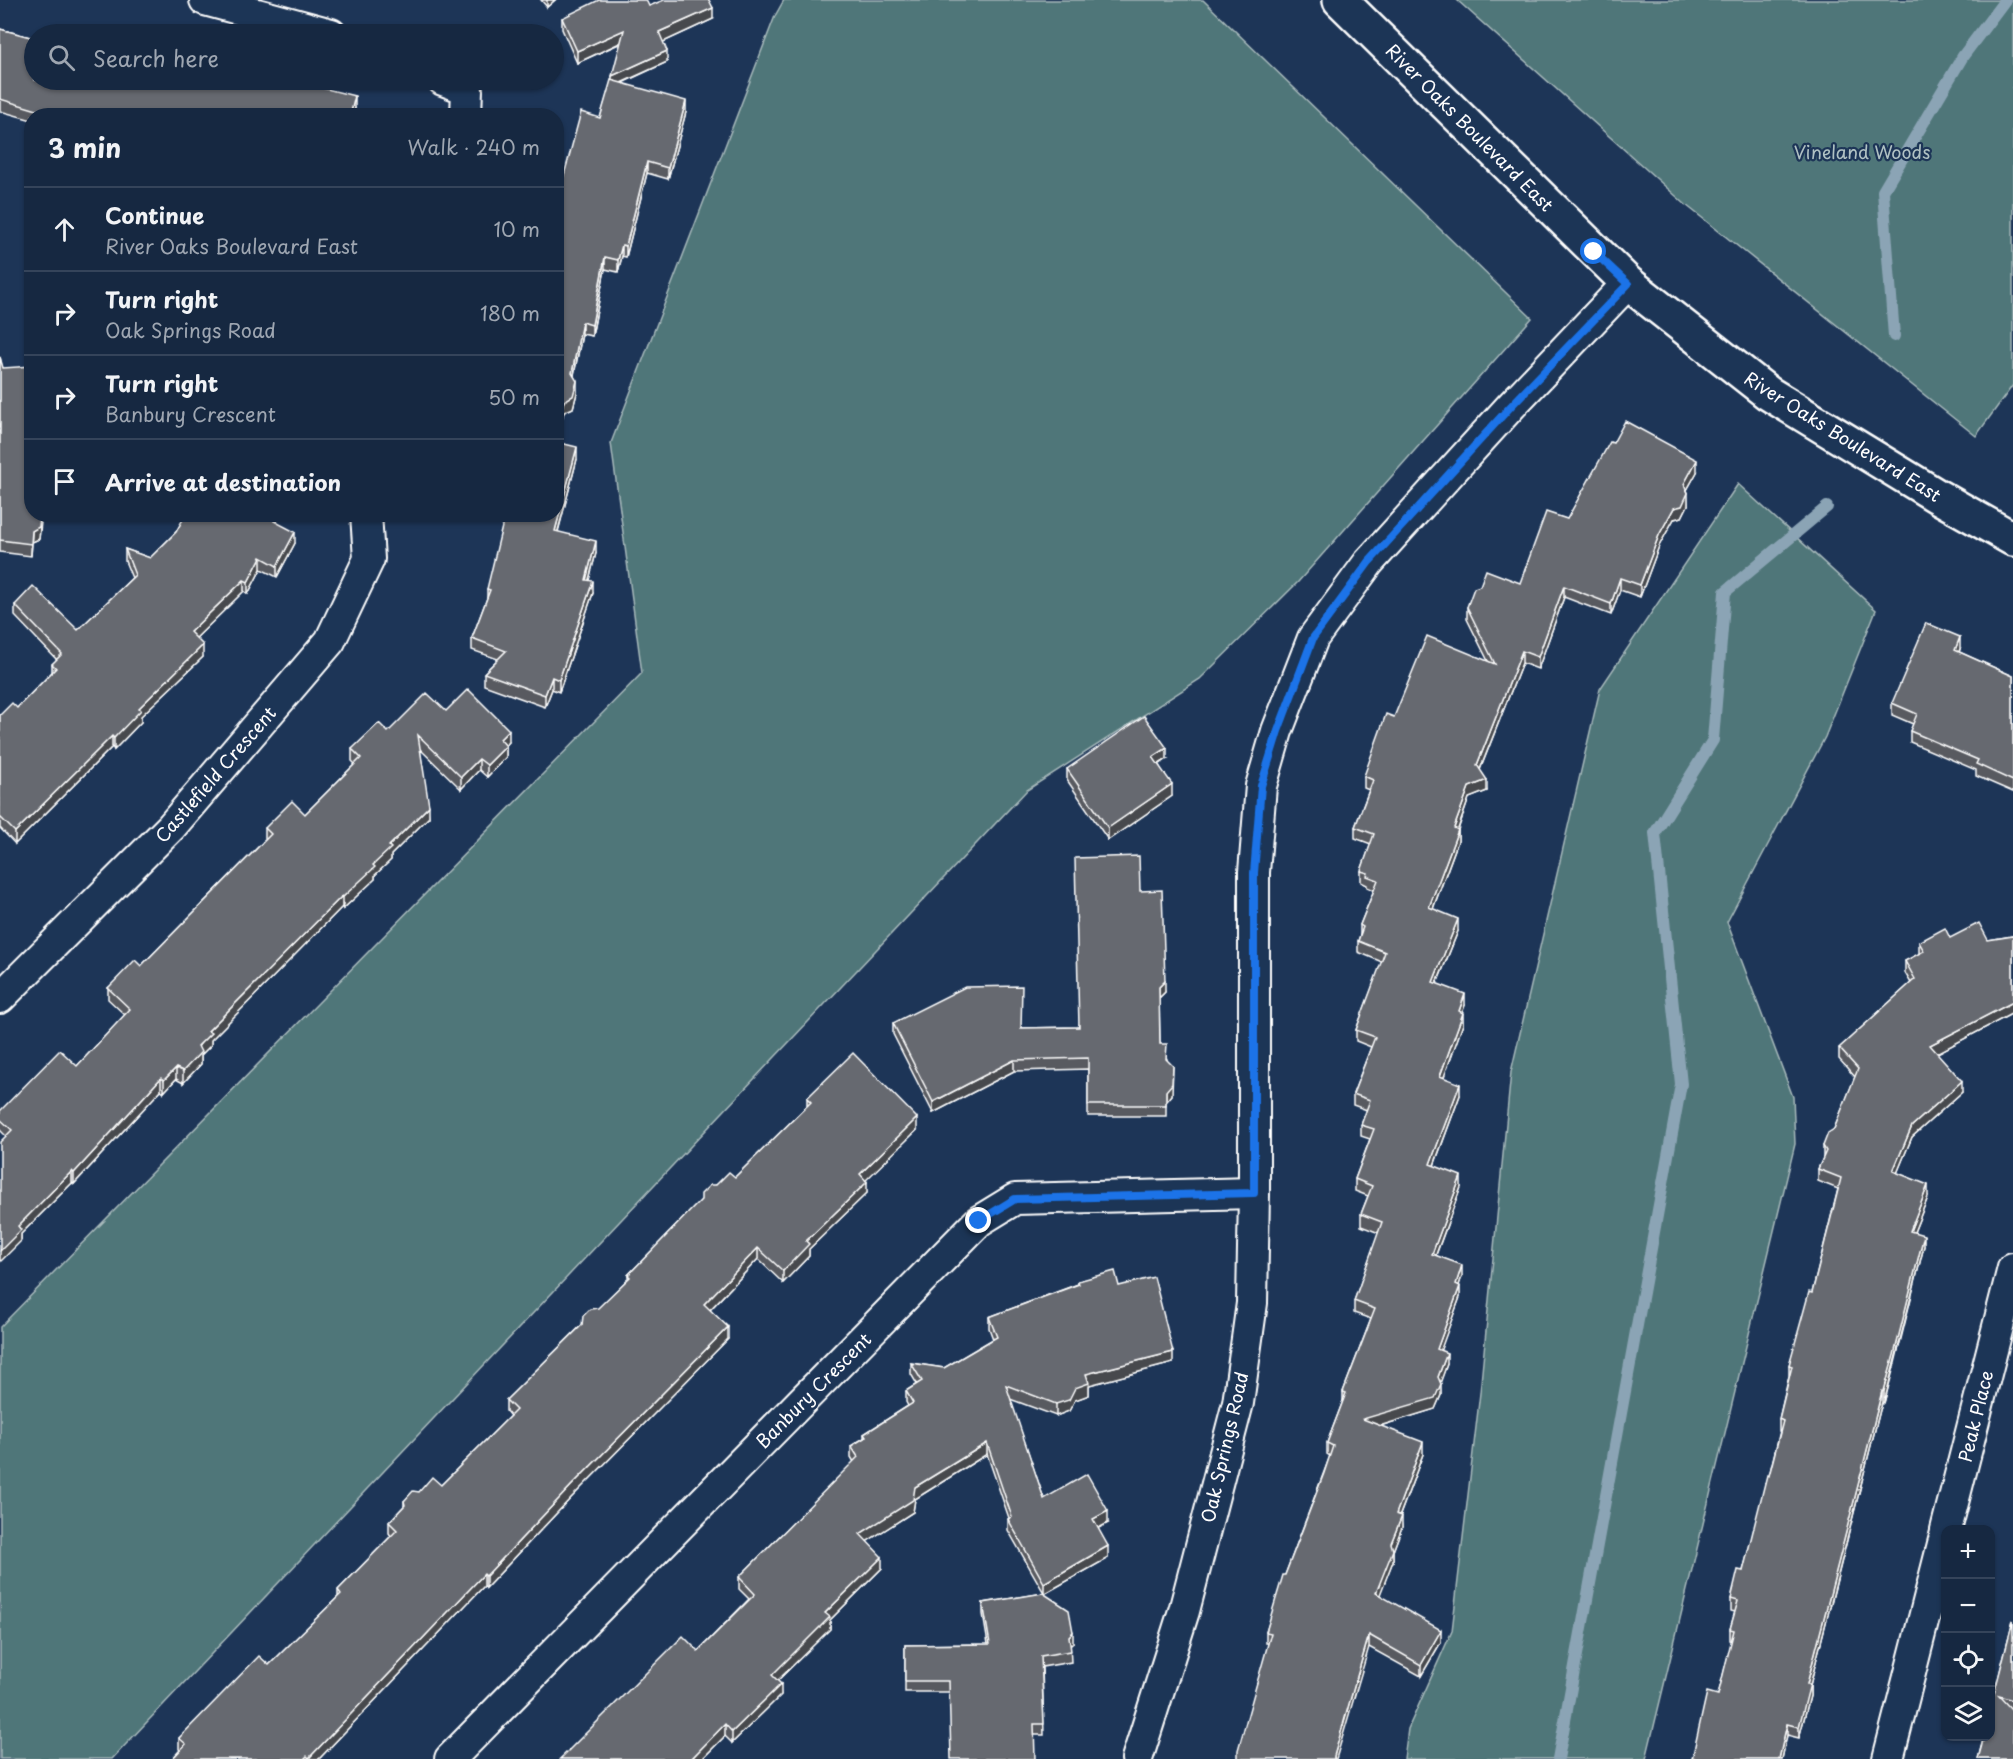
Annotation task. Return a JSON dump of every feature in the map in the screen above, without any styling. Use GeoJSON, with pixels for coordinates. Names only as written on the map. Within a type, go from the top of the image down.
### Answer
{"type":"FeatureCollection","features":[{"type":"Feature","properties":{"kind":"street"},"geometry":{"type":"LineString","coordinates":[[205,0],[294,24]]}},
{"type":"Feature","properties":{"kind":"street","name":"River Oaks Boulevard East"},"geometry":{"type":"LineString","coordinates":[[1340,0],[1628,284],[1768,393],[1937,496],[2013,539]]}},
{"type":"Feature","properties":{"kind":"street"},"geometry":{"type":"LineString","coordinates":[[466,108],[467,90]]}},
{"type":"Feature","properties":{"kind":"street","name":"Oak Springs Road"},"geometry":{"type":"LineString","coordinates":[[1137,1759],[1184,1611],[1238,1403],[1252,1304],[1254,873],[1261,786],[1278,731],[1313,638],[1369,562],[1503,415],[1628,284]]}},
{"type":"Feature","properties":{"kind":"street","name":"Castlefield Crescent"},"geometry":{"type":"LineString","coordinates":[[0,998],[171,827],[330,641],[369,559],[367,522]]}},
{"type":"Feature","properties":{"kind":"street","name":"Banbury Crescent"},"geometry":{"type":"LineString","coordinates":[[450,1759],[979,1221],[1015,1199],[1254,1193]]}},
{"type":"Feature","properties":{"kind":"street","name":"Peak Place"},"geometry":{"type":"LineString","coordinates":[[1948,1525],[2013,1268]]}},
{"type":"Feature","properties":{"kind":"street","name":"Peak Place"},"geometry":{"type":"LineString","coordinates":[[1888,1759],[1941,1551]]}},
{"type":"Feature","properties":{"kind":"green space"},"geometry":{"type":"Polygon","coordinates":[[[784,0],[1203,0],[1532,318],[1298,582],[1200,679],[1027,790],[112,1759],[0,1759],[0,1327],[642,673],[611,443],[775,16],[784,0]]]}},
{"type":"Feature","properties":{"kind":"green space","name":"Vineland Woods"},"geometry":{"type":"Polygon","coordinates":[[[1457,0],[2013,0],[2013,385],[1976,436],[1686,205],[1457,0]]]}},
{"type":"Feature","properties":{"kind":"green space"},"geometry":{"type":"Polygon","coordinates":[[[1738,484],[1876,610],[1825,737],[1727,922],[1793,1097],[1795,1144],[1646,1759],[1404,1759],[1408,1729],[1452,1631],[1480,1393],[1511,1072],[1600,689],[1738,484]]]}},
{"type":"Feature","properties":{"kind":"building"},"geometry":{"type":"Polygon","coordinates":[[[599,0],[646,0],[649,6],[664,0],[709,0],[713,8],[659,32],[667,51],[612,76],[624,30],[577,51],[562,18],[599,0]]]}},
{"type":"Feature","properties":{"kind":"building"},"geometry":{"type":"Polygon","coordinates":[[[0,29],[24,35],[24,90],[331,90],[355,96],[352,108],[30,108],[0,99],[0,29]]]}},
{"type":"Feature","properties":{"kind":"building"},"geometry":{"type":"Polygon","coordinates":[[[611,80],[686,101],[668,168],[647,162],[626,246],[622,245],[618,260],[605,257],[592,325],[582,322],[572,373],[577,381],[573,396],[564,401],[564,175],[581,112],[600,118],[611,80]]]}},
{"type":"Feature","properties":{"kind":"building"},"geometry":{"type":"Polygon","coordinates":[[[0,357],[3,368],[24,367],[24,522],[39,522],[39,527],[32,531],[31,544],[0,540],[0,357]]]}},
{"type":"Feature","properties":{"kind":"building"},"geometry":{"type":"Polygon","coordinates":[[[1625,421],[1697,460],[1684,484],[1688,493],[1682,506],[1674,508],[1659,535],[1640,585],[1620,578],[1611,604],[1564,586],[1538,657],[1522,651],[1477,765],[1487,780],[1469,787],[1454,828],[1458,830],[1429,907],[1458,919],[1433,982],[1465,994],[1459,1011],[1463,1013],[1440,1076],[1460,1084],[1430,1164],[1461,1176],[1432,1254],[1462,1265],[1456,1284],[1460,1286],[1437,1349],[1447,1353],[1438,1377],[1441,1384],[1435,1398],[1363,1419],[1423,1442],[1396,1514],[1402,1516],[1391,1543],[1393,1550],[1376,1593],[1441,1630],[1421,1665],[1369,1635],[1334,1759],[1238,1759],[1238,1750],[1271,1633],[1266,1632],[1283,1575],[1285,1575],[1324,1473],[1333,1446],[1327,1443],[1346,1393],[1343,1392],[1375,1309],[1354,1301],[1382,1222],[1361,1214],[1372,1186],[1355,1179],[1374,1129],[1361,1125],[1370,1100],[1353,1094],[1375,1037],[1356,1030],[1385,952],[1358,941],[1363,927],[1360,925],[1378,880],[1361,871],[1374,834],[1355,827],[1373,780],[1364,776],[1386,714],[1394,717],[1427,636],[1495,664],[1467,607],[1474,588],[1480,586],[1486,570],[1520,583],[1546,512],[1567,519],[1610,442],[1613,443],[1625,421]]]}},
{"type":"Feature","properties":{"kind":"building"},"geometry":{"type":"Polygon","coordinates":[[[564,444],[577,447],[564,497],[564,444]]]}},
{"type":"Feature","properties":{"kind":"building"},"geometry":{"type":"Polygon","coordinates":[[[182,522],[276,522],[295,532],[277,566],[261,557],[248,582],[244,580],[190,632],[203,645],[139,708],[141,710],[114,738],[112,736],[15,832],[0,817],[0,715],[12,703],[17,708],[56,668],[52,664],[62,654],[15,605],[33,586],[78,630],[135,575],[125,549],[150,558],[176,532],[182,522]]]}},
{"type":"Feature","properties":{"kind":"building"},"geometry":{"type":"Polygon","coordinates":[[[503,522],[557,522],[555,531],[596,541],[586,580],[593,581],[559,680],[552,677],[545,695],[484,673],[506,651],[472,638],[490,590],[487,589],[503,522]]]}},
{"type":"Feature","properties":{"kind":"building"},"geometry":{"type":"Polygon","coordinates":[[[1926,623],[1960,637],[1955,650],[2013,676],[2013,781],[1976,764],[1978,760],[1910,731],[1917,714],[1892,703],[1926,623]]]}},
{"type":"Feature","properties":{"kind":"building"},"geometry":{"type":"Polygon","coordinates":[[[468,689],[509,730],[500,739],[506,746],[487,765],[479,759],[461,777],[418,735],[429,806],[389,846],[391,848],[373,865],[375,867],[342,896],[208,1031],[211,1033],[198,1046],[201,1052],[183,1071],[176,1068],[164,1080],[161,1078],[74,1173],[72,1171],[18,1226],[21,1230],[0,1251],[0,1142],[12,1130],[0,1119],[0,1111],[60,1050],[77,1066],[130,1009],[108,988],[135,960],[141,966],[271,834],[265,828],[292,801],[305,814],[361,758],[352,749],[379,723],[388,732],[427,693],[446,711],[468,689]]]}},
{"type":"Feature","properties":{"kind":"building"},"geometry":{"type":"Polygon","coordinates":[[[1144,716],[1167,748],[1153,757],[1172,784],[1108,828],[1067,769],[1144,716]]]}},
{"type":"Feature","properties":{"kind":"building"},"geometry":{"type":"Polygon","coordinates":[[[1139,856],[1140,891],[1162,890],[1165,981],[1159,987],[1160,1044],[1167,1044],[1166,1059],[1173,1066],[1172,1084],[1166,1091],[1166,1105],[1088,1105],[1088,1058],[1014,1060],[933,1102],[893,1023],[965,987],[1022,986],[1021,1028],[1079,1027],[1075,858],[1139,856]]]}},
{"type":"Feature","properties":{"kind":"building"},"geometry":{"type":"Polygon","coordinates":[[[1979,923],[1988,940],[2013,936],[2013,1002],[1930,1045],[1962,1081],[1912,1126],[1893,1171],[1928,1185],[1910,1231],[1924,1235],[1807,1684],[1810,1684],[1799,1727],[1787,1724],[1779,1759],[1692,1759],[1707,1692],[1718,1695],[1734,1630],[1730,1629],[1738,1601],[1731,1599],[1738,1570],[1743,1571],[1767,1475],[1769,1476],[1783,1421],[1779,1419],[1792,1366],[1789,1365],[1809,1292],[1812,1293],[1841,1178],[1818,1169],[1826,1151],[1823,1146],[1828,1133],[1834,1129],[1858,1069],[1839,1048],[1915,979],[1905,961],[1924,951],[1919,942],[1945,928],[1950,938],[1979,923]]]}},
{"type":"Feature","properties":{"kind":"building"},"geometry":{"type":"Polygon","coordinates":[[[853,1053],[917,1118],[860,1174],[867,1182],[806,1241],[809,1244],[783,1271],[758,1248],[704,1304],[728,1327],[486,1576],[484,1574],[309,1758],[307,1756],[304,1759],[172,1759],[186,1744],[179,1738],[259,1656],[269,1665],[341,1594],[338,1590],[397,1530],[389,1522],[405,1505],[404,1501],[413,1491],[419,1492],[432,1477],[441,1485],[516,1410],[506,1400],[582,1325],[583,1316],[590,1309],[598,1308],[630,1277],[628,1275],[701,1200],[701,1194],[710,1185],[716,1185],[729,1172],[735,1177],[811,1102],[807,1098],[853,1053]]]}},
{"type":"Feature","properties":{"kind":"building"},"geometry":{"type":"Polygon","coordinates":[[[1115,1271],[1119,1286],[1154,1277],[1173,1352],[1086,1374],[1089,1383],[1075,1388],[1069,1400],[1056,1404],[1006,1385],[1044,1499],[1087,1474],[1108,1511],[1093,1519],[1108,1546],[1044,1583],[1008,1519],[1012,1517],[987,1443],[915,1487],[913,1500],[860,1534],[882,1557],[825,1613],[830,1617],[772,1675],[781,1684],[732,1732],[725,1724],[691,1759],[560,1759],[683,1636],[698,1651],[755,1594],[739,1577],[858,1457],[851,1446],[866,1437],[864,1434],[913,1403],[906,1391],[922,1381],[911,1363],[944,1368],[997,1337],[989,1317],[1079,1284],[1078,1281],[1115,1271]]]}},
{"type":"Feature","properties":{"kind":"building"},"geometry":{"type":"Polygon","coordinates":[[[1043,1593],[1069,1610],[1073,1632],[1069,1636],[1071,1651],[1041,1656],[1044,1724],[1034,1724],[1035,1759],[951,1759],[949,1681],[905,1681],[905,1645],[990,1644],[983,1603],[1043,1593]]]}},
{"type":"Feature","properties":{"kind":"building"},"geometry":{"type":"Polygon","coordinates":[[[2013,1620],[2013,1700],[1999,1696],[2013,1711],[2013,1759],[1978,1759],[1983,1741],[1995,1741],[1995,1690],[2013,1620]]]}},
{"type":"Feature","properties":{"kind":"waterway"},"geometry":{"type":"LineString","coordinates":[[1894,336],[1883,191],[1963,56],[2005,0]]}},
{"type":"Feature","properties":{"kind":"waterway"},"geometry":{"type":"LineString","coordinates":[[1558,1759],[1681,1084],[1655,833],[1713,740],[1725,592],[1827,507]]}},
{"type":"Feature","properties":{"kind":"route"},"geometry":{"type":"LineString","coordinates":[[979,1221],[1015,1199],[1254,1193],[1254,873],[1261,786],[1278,731],[1313,638],[1369,562],[1511,406],[1628,284],[1594,252]]}}]}
